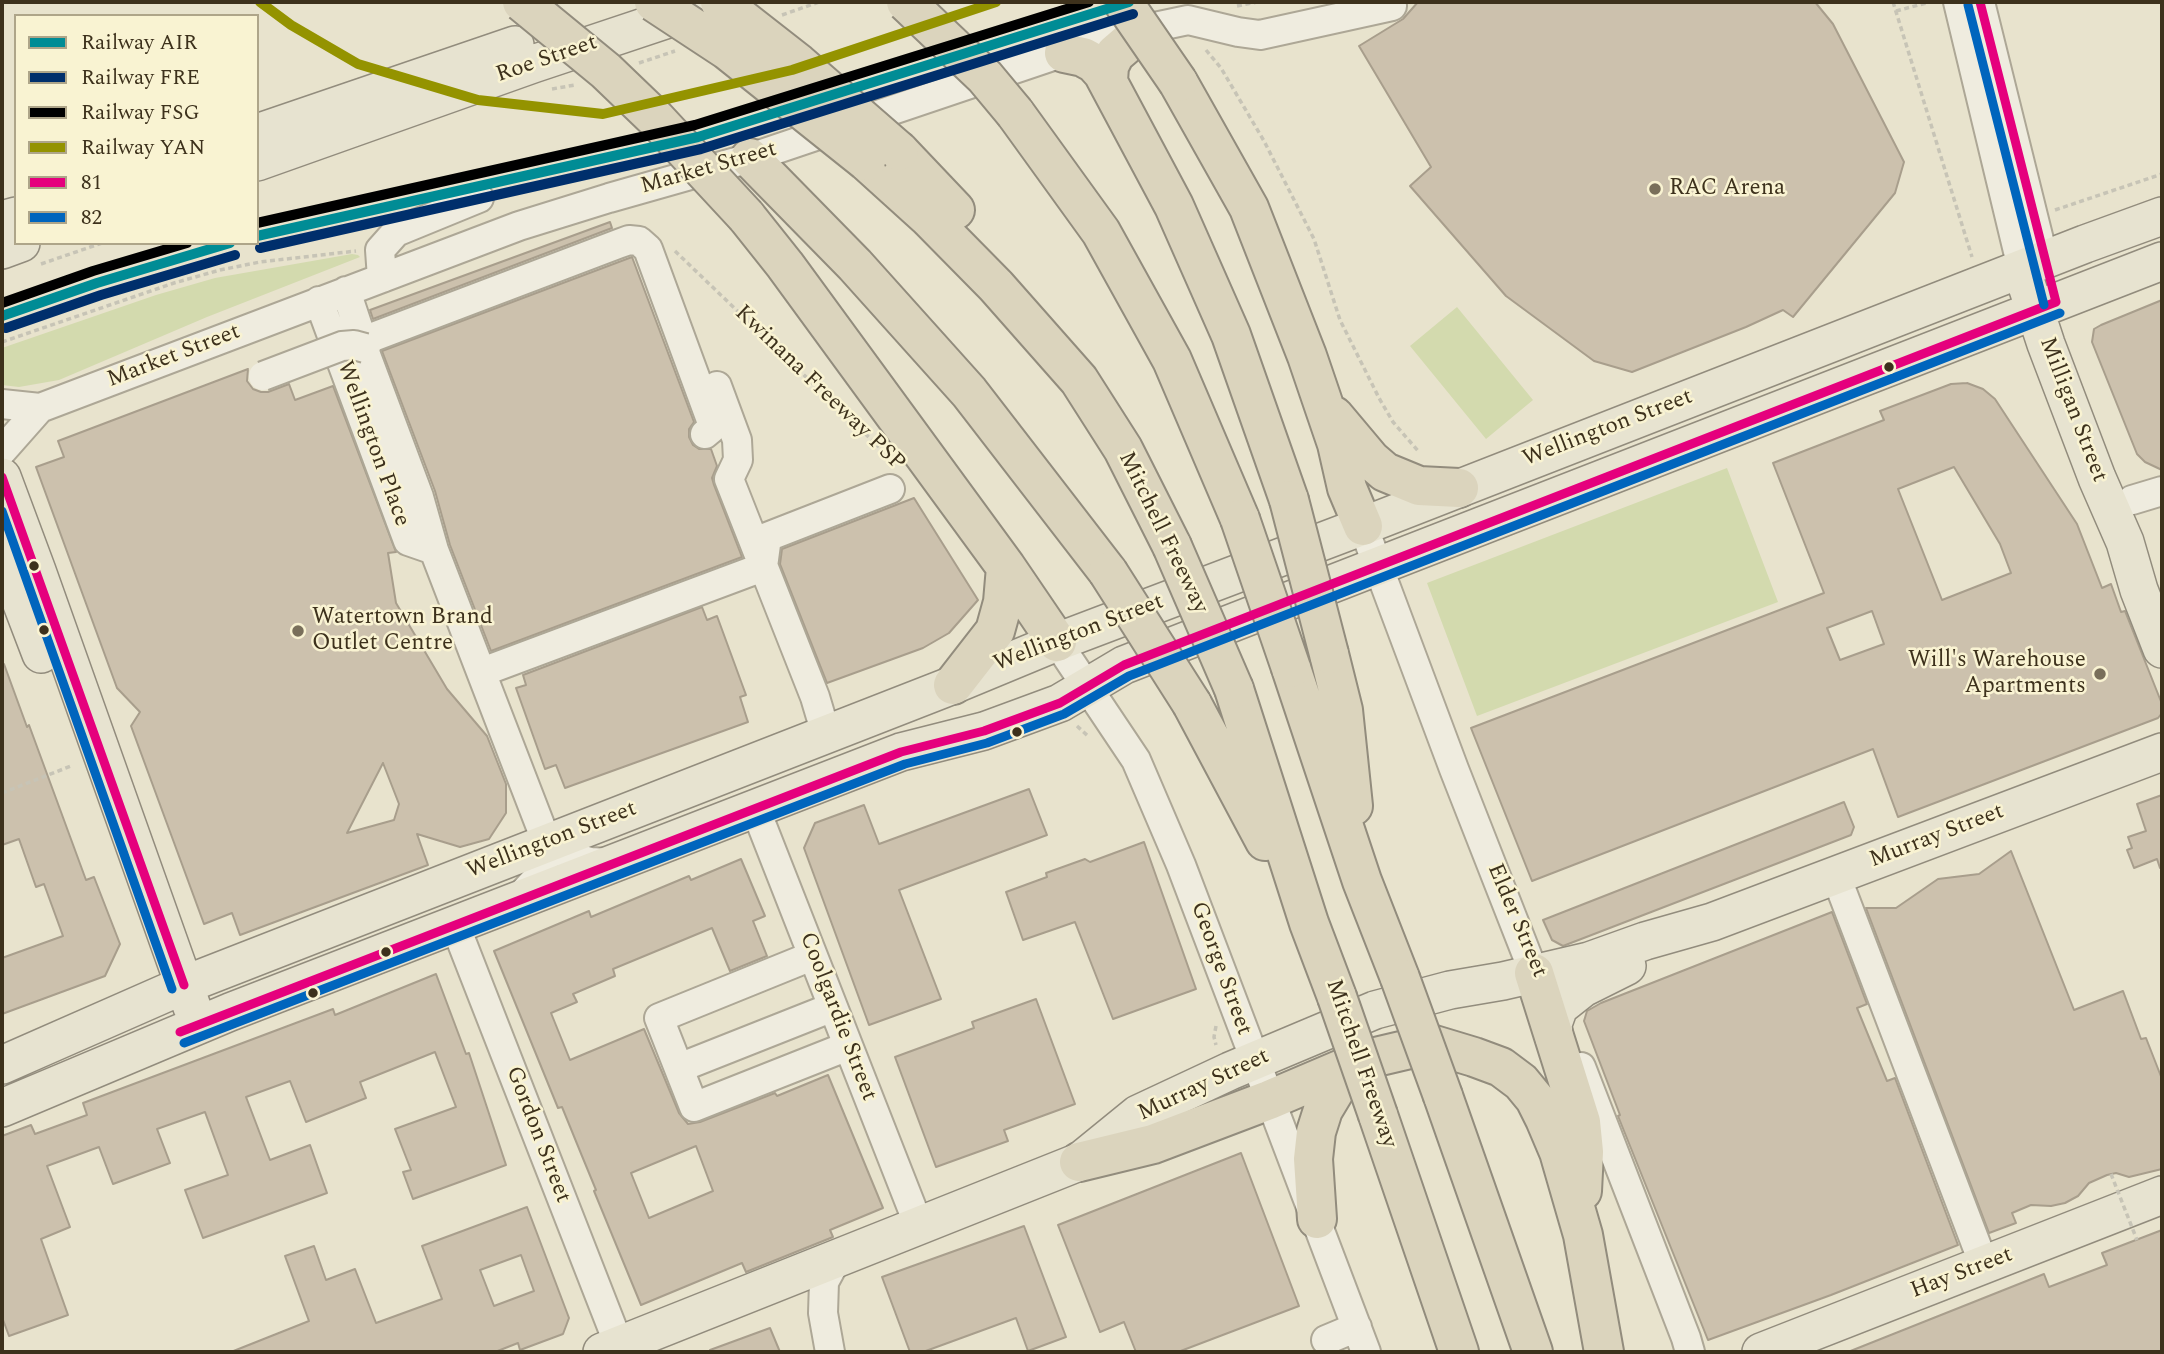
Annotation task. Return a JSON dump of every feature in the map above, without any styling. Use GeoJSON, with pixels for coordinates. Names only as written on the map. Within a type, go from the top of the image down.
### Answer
{"type":"FeatureCollection","features":[{"type":"Feature","properties":{"kind":"highway"},"geometry":{"type":"LineString","coordinates":[[522,2],[606,71],[656,119],[746,216],[785,265],[1006,567],[1057,642]]}},
{"type":"Feature","properties":{"kind":"highway","name":"Mitchell Freeway"},"geometry":{"type":"LineString","coordinates":[[654,2],[882,156],[929,218],[996,286],[1079,380],[1123,449],[1172,546],[1234,689],[1309,923],[1459,1352]]}},
{"type":"Feature","properties":{"kind":"highway"},"geometry":{"type":"LineString","coordinates":[[720,2],[798,63],[882,156]]}},
{"type":"Feature","properties":{"kind":"highway"},"geometry":{"type":"LineString","coordinates":[[906,2],[985,77],[1015,113],[1101,232],[1172,360],[1240,519],[1362,881],[1443,1096],[1533,1352]]}},
{"type":"Feature","properties":{"kind":"highway"},"geometry":{"type":"LineString","coordinates":[[937,2],[985,77]]}},
{"type":"Feature","properties":{"kind":"highway"},"geometry":{"type":"LineString","coordinates":[[1108,80],[1109,66],[1133,15]]}},
{"type":"Feature","properties":{"kind":"highway"},"geometry":{"type":"LineString","coordinates":[[1133,15],[1178,82],[1249,208],[1307,356],[1337,444],[1347,488],[1363,526]]}},
{"type":"Feature","properties":{"kind":"highway"},"geometry":{"type":"LineString","coordinates":[[1064,53],[1077,54],[1089,60],[1108,80],[1174,206],[1231,335],[1289,500],[1343,710],[1362,881]]}},
{"type":"Feature","properties":{"kind":"highway"},"geometry":{"type":"LineString","coordinates":[[750,158],[855,265],[969,392],[1108,572],[1192,704],[1309,923]]}},
{"type":"Feature","properties":{"kind":"highway"},"geometry":{"type":"LineString","coordinates":[[1323,404],[1371,460],[1385,472],[1419,485],[1459,488]]}},
{"type":"Feature","properties":{"kind":"highway"},"geometry":{"type":"LineString","coordinates":[[953,685],[995,631],[1003,602],[1006,567]]}},
{"type":"Feature","properties":{"kind":"highway"},"geometry":{"type":"LineString","coordinates":[[1534,973],[1557,1022],[1581,1122],[1584,1152],[1583,1235]]}},
{"type":"Feature","properties":{"kind":"highway"},"geometry":{"type":"LineString","coordinates":[[1079,1162],[1153,1144],[1269,1100],[1363,1060],[1431,1044],[1501,1067],[1521,1082],[1535,1099],[1559,1152],[1583,1235],[1604,1352]]}},
{"type":"Feature","properties":{"kind":"highway"},"geometry":{"type":"LineString","coordinates":[[1317,1219],[1313,1159],[1316,1132],[1338,1085],[1363,1060]]}},
{"type":"Feature","properties":{"kind":"main road","name":"Roe Street"},"geometry":{"type":"LineString","coordinates":[[259,161],[433,86],[642,2]]}},
{"type":"Feature","properties":{"kind":"main road","name":"Roe Street"},"geometry":{"type":"LineString","coordinates":[[259,132],[433,86],[720,2]]}},
{"type":"Feature","properties":{"kind":"main road","name":"Wellington Street"},"geometry":{"type":"LineString","coordinates":[[2,1065],[174,989],[1057,642],[2162,216]]}},
{"type":"Feature","properties":{"kind":"main road"},"geometry":{"type":"LineString","coordinates":[[2,250],[30,254]]}},
{"type":"Feature","properties":{"kind":"main road","name":"Wellington Street"},"geometry":{"type":"LineString","coordinates":[[2,1108],[189,1028],[901,752],[984,730],[1060,703],[1124,665],[2162,261]]}},
{"type":"Feature","properties":{"kind":"main road","name":"Milligan Street"},"geometry":{"type":"LineString","coordinates":[[2033,264],[2092,465],[2125,542],[2139,590],[2162,649]]}},
{"type":"Feature","properties":{"kind":"main road","name":"Milligan Street"},"geometry":{"type":"LineString","coordinates":[[2046,306],[2147,495],[2162,583]]}},
{"type":"Feature","properties":{"kind":"main road"},"geometry":{"type":"LineString","coordinates":[[2,477],[37,570],[174,989]]}},
{"type":"Feature","properties":{"kind":"main road"},"geometry":{"type":"LineString","coordinates":[[2,552],[119,860],[189,1028]]}},
{"type":"Feature","properties":{"kind":"main road"},"geometry":{"type":"LineString","coordinates":[[826,734],[855,746],[901,752]]}},
{"type":"Feature","properties":{"kind":"main road","name":"Murray Street"},"geometry":{"type":"LineString","coordinates":[[610,1349],[1079,1162],[1138,1114],[1375,1010],[1450,990],[1589,961],[1645,941],[1712,922],[2162,752]]}},
{"type":"Feature","properties":{"kind":"main road","name":"Murray Street"},"geometry":{"type":"LineString","coordinates":[[1557,1022],[1583,988],[1712,922]]}},
{"type":"Feature","properties":{"kind":"main road","name":"Hay Street"},"geometry":{"type":"LineString","coordinates":[[1761,1352],[2162,1195]]}},
{"type":"Feature","properties":{"kind":"street","name":"Milligan Street"},"geometry":{"type":"LineString","coordinates":[[1958,2],[2033,264]]}},
{"type":"Feature","properties":{"kind":"street","name":"Milligan Street"},"geometry":{"type":"LineString","coordinates":[[1980,2],[2033,264]]}},
{"type":"Feature","properties":{"kind":"street","name":"Market Street"},"geometry":{"type":"LineString","coordinates":[[2,404],[40,408],[519,226],[750,158],[1112,36],[1133,15],[1188,20],[1260,34],[1392,6]]}},
{"type":"Feature","properties":{"kind":"street"},"geometry":{"type":"LineString","coordinates":[[622,194],[640,239],[677,283],[736,433],[738,460],[729,479],[815,697],[826,734]]}},
{"type":"Feature","properties":{"kind":"street"},"geometry":{"type":"LineString","coordinates":[[382,278],[380,250],[396,232],[479,198]]}},
{"type":"Feature","properties":{"kind":"street"},"geometry":{"type":"LineString","coordinates":[[263,376],[342,346],[369,342],[629,240],[639,241],[648,249],[708,428]]}},
{"type":"Feature","properties":{"kind":"street"},"geometry":{"type":"LineString","coordinates":[[346,291],[369,342],[434,550],[547,843],[546,858],[540,875],[516,901]]}},
{"type":"Feature","properties":{"kind":"street","name":"Wellington Place"},"geometry":{"type":"LineString","coordinates":[[319,301],[408,541],[434,550]]}},
{"type":"Feature","properties":{"kind":"street","name":"Market Street"},"geometry":{"type":"LineString","coordinates":[[2,451],[40,408]]}},
{"type":"Feature","properties":{"kind":"street"},"geometry":{"type":"LineString","coordinates":[[763,567],[767,537],[890,489]]}},
{"type":"Feature","properties":{"kind":"street","name":"Elder Street"},"geometry":{"type":"LineString","coordinates":[[1363,526],[1534,973]]}},
{"type":"Feature","properties":{"kind":"street"},"geometry":{"type":"LineString","coordinates":[[482,672],[763,567]]}},
{"type":"Feature","properties":{"kind":"street","name":"George Street"},"geometry":{"type":"LineString","coordinates":[[1057,642],[1136,760],[1181,865],[1362,1340]]}},
{"type":"Feature","properties":{"kind":"street","name":"Coolgardie Street"},"geometry":{"type":"LineString","coordinates":[[755,808],[919,1226]]}},
{"type":"Feature","properties":{"kind":"street"},"geometry":{"type":"LineString","coordinates":[[547,843],[573,857],[590,862],[614,863]]}},
{"type":"Feature","properties":{"kind":"street"},"geometry":{"type":"LineString","coordinates":[[1836,876],[1892,1010],[1950,1161],[1984,1265]]}},
{"type":"Feature","properties":{"kind":"street","name":"Gordon Street"},"geometry":{"type":"LineString","coordinates":[[455,925],[610,1349]]}},
{"type":"Feature","properties":{"kind":"street"},"geometry":{"type":"LineString","coordinates":[[812,956],[659,1018],[694,1107],[848,1046]]}},
{"type":"Feature","properties":{"kind":"street"},"geometry":{"type":"LineString","coordinates":[[679,1068],[833,1007]]}},
{"type":"Feature","properties":{"kind":"street"},"geometry":{"type":"LineString","coordinates":[[1557,1022],[1690,1352]]}},
{"type":"Feature","properties":{"kind":"street"},"geometry":{"type":"LineString","coordinates":[[830,1352],[823,1313],[824,1282],[836,1260]]}},
{"type":"Feature","properties":{"kind":"street"},"geometry":{"type":"LineString","coordinates":[[1326,1340],[1362,1340]]}},
{"type":"Feature","properties":{"kind":"path"},"geometry":{"type":"LineString","coordinates":[[1893,2],[1975,266]]}},
{"type":"Feature","properties":{"kind":"path"},"geometry":{"type":"LineString","coordinates":[[1896,11],[1930,2]]}},
{"type":"Feature","properties":{"kind":"path"},"geometry":{"type":"LineString","coordinates":[[30,254],[89,245]]}},
{"type":"Feature","properties":{"kind":"path","name":"Kwinana Freeway PSP"},"geometry":{"type":"LineString","coordinates":[[671,248],[881,449]]}},
{"type":"Feature","properties":{"kind":"path"},"geometry":{"type":"LineString","coordinates":[[2,793],[71,766]]}},
{"type":"Feature","properties":{"kind":"path"},"geometry":{"type":"LineString","coordinates":[[2111,1174],[2137,1240]]}},
{"type":"Feature","properties":{"kind":"green space"},"geometry":{"type":"Polygon","coordinates":[[[352,254],[360,257],[207,317],[59,380],[19,387],[2,385],[2,348],[156,295],[215,278],[352,254]]]}},
{"type":"Feature","properties":{"kind":"green space"},"geometry":{"type":"Polygon","coordinates":[[[1457,307],[1533,400],[1486,439],[1410,346],[1457,307]]]}},
{"type":"Feature","properties":{"kind":"green space"},"geometry":{"type":"Polygon","coordinates":[[[1727,468],[1778,602],[1477,716],[1427,583],[1727,468]]]}},
{"type":"Feature","properties":{"kind":"building","name":"RAC Arena"},"geometry":{"type":"Polygon","coordinates":[[[1418,2],[1815,2],[1833,24],[1904,162],[1895,193],[1793,317],[1783,310],[1632,372],[1594,361],[1506,296],[1410,186],[1431,167],[1359,46],[1403,19],[1418,2]]]}},
{"type":"Feature","properties":{"kind":"building"},"geometry":{"type":"Polygon","coordinates":[[[610,222],[612,228],[373,319],[370,310],[610,222]]]}},
{"type":"Feature","properties":{"kind":"building"},"geometry":{"type":"Polygon","coordinates":[[[632,257],[694,422],[689,429],[689,437],[699,449],[711,449],[717,466],[712,478],[714,485],[742,557],[491,651],[450,545],[435,491],[382,351],[632,257]]]}},
{"type":"Feature","properties":{"kind":"building"},"geometry":{"type":"Polygon","coordinates":[[[2162,300],[2162,470],[2145,462],[2137,454],[2092,342],[2094,329],[2162,300]]]}},
{"type":"Feature","properties":{"kind":"building","name":"Watertown Brand Outlet Centre"},"geometry":{"type":"Polygon","coordinates":[[[248,369],[247,381],[253,389],[268,392],[289,384],[295,400],[333,386],[396,552],[388,553],[396,603],[447,689],[487,736],[506,784],[506,813],[489,839],[460,847],[417,834],[428,865],[240,935],[232,913],[204,924],[131,726],[140,712],[117,688],[36,467],[64,457],[58,441],[248,369]],[[383,763],[347,833],[394,820],[399,804],[383,763]]]}},
{"type":"Feature","properties":{"kind":"building"},"geometry":{"type":"Polygon","coordinates":[[[1967,383],[1983,389],[1995,399],[2077,524],[2102,588],[2111,584],[2121,612],[2125,611],[2162,704],[2162,713],[2158,718],[1898,817],[1873,749],[1532,881],[1471,728],[1824,593],[1773,463],[1884,420],[1880,411],[1951,384],[1967,383]],[[1954,467],[1898,489],[1942,600],[2011,573],[2000,544],[1954,467]],[[1872,611],[1827,628],[1840,660],[1884,644],[1872,611]]]}},
{"type":"Feature","properties":{"kind":"building"},"geometry":{"type":"Polygon","coordinates":[[[914,498],[978,600],[949,633],[923,648],[827,683],[780,564],[782,549],[914,498]]]}},
{"type":"Feature","properties":{"kind":"building"},"geometry":{"type":"Polygon","coordinates":[[[702,607],[707,620],[717,616],[746,695],[740,697],[748,722],[565,788],[556,765],[545,769],[516,688],[526,685],[523,675],[702,607]]]}},
{"type":"Feature","properties":{"kind":"building"},"geometry":{"type":"Polygon","coordinates":[[[2,664],[27,727],[29,725],[86,880],[94,877],[120,944],[105,976],[2,1014],[2,958],[63,936],[44,884],[36,887],[19,839],[2,845],[2,664]]]}},
{"type":"Feature","properties":{"kind":"building"},"geometry":{"type":"Polygon","coordinates":[[[1029,789],[1047,835],[899,890],[941,999],[869,1025],[804,848],[815,823],[864,805],[879,844],[1029,789]]]}},
{"type":"Feature","properties":{"kind":"building"},"geometry":{"type":"Polygon","coordinates":[[[2162,795],[2162,868],[2157,859],[2134,868],[2127,850],[2132,848],[2128,837],[2146,831],[2137,804],[2162,795]]]}},
{"type":"Feature","properties":{"kind":"building"},"geometry":{"type":"Polygon","coordinates":[[[1844,802],[1854,827],[1851,835],[1563,946],[1552,940],[1543,920],[1844,802]]]}},
{"type":"Feature","properties":{"kind":"building"},"geometry":{"type":"Polygon","coordinates":[[[1144,842],[1196,989],[1113,1019],[1075,922],[1023,940],[1006,892],[1047,877],[1046,873],[1085,859],[1090,862],[1144,842]]]}},
{"type":"Feature","properties":{"kind":"building"},"geometry":{"type":"Polygon","coordinates":[[[2011,851],[2074,1010],[2123,991],[2141,1039],[2146,1038],[2162,1079],[2162,1169],[2129,1177],[2116,1173],[2107,1175],[2089,1183],[2078,1196],[2065,1203],[2051,1206],[2031,1205],[2012,1213],[2016,1223],[1989,1233],[1866,908],[1896,908],[1938,879],[1979,874],[2011,851]]]}},
{"type":"Feature","properties":{"kind":"building"},"geometry":{"type":"Polygon","coordinates":[[[741,859],[765,916],[753,921],[767,956],[730,971],[712,928],[613,969],[615,976],[573,994],[577,1002],[551,1013],[570,1060],[644,1029],[679,1113],[688,1124],[700,1122],[775,1093],[777,1096],[828,1075],[883,1208],[830,1230],[833,1237],[746,1272],[742,1263],[641,1305],[562,1107],[558,1108],[494,951],[589,911],[591,917],[689,876],[691,880],[741,859]],[[696,1146],[631,1173],[649,1218],[713,1191],[696,1146]]]}},
{"type":"Feature","properties":{"kind":"building"},"geometry":{"type":"Polygon","coordinates":[[[1832,912],[1867,1004],[1857,1008],[1887,1081],[1895,1078],[1958,1245],[1708,1340],[1618,1116],[1620,1115],[1584,1021],[1587,1011],[1601,1003],[1832,912]]]}},
{"type":"Feature","properties":{"kind":"building"},"geometry":{"type":"Polygon","coordinates":[[[436,974],[466,1054],[469,1053],[506,1165],[413,1199],[403,1172],[411,1170],[395,1129],[456,1107],[435,1052],[360,1082],[366,1098],[306,1122],[290,1081],[246,1097],[270,1160],[310,1145],[327,1193],[203,1238],[185,1190],[228,1175],[205,1112],[157,1129],[170,1163],[113,1184],[99,1147],[47,1166],[70,1227],[41,1239],[68,1315],[9,1336],[2,1317],[2,1136],[31,1125],[35,1134],[87,1115],[83,1103],[333,1009],[335,1015],[436,974]]]}},
{"type":"Feature","properties":{"kind":"building"},"geometry":{"type":"Polygon","coordinates":[[[1036,999],[1075,1104],[1004,1130],[1008,1141],[936,1167],[895,1057],[974,1028],[972,1022],[1036,999]]]}},
{"type":"Feature","properties":{"kind":"building"},"geometry":{"type":"Polygon","coordinates":[[[1241,1153],[1299,1306],[1178,1352],[1136,1352],[1124,1322],[1100,1332],[1058,1225],[1241,1153]]]}},
{"type":"Feature","properties":{"kind":"building"},"geometry":{"type":"Polygon","coordinates":[[[527,1207],[569,1318],[563,1334],[520,1350],[518,1343],[495,1352],[231,1352],[309,1321],[285,1256],[314,1246],[326,1280],[355,1269],[376,1323],[442,1299],[422,1246],[527,1207]],[[521,1255],[480,1270],[494,1306],[534,1291],[521,1255]]]}},
{"type":"Feature","properties":{"kind":"building"},"geometry":{"type":"Polygon","coordinates":[[[1024,1226],[1066,1337],[1028,1351],[1016,1318],[923,1352],[910,1352],[882,1277],[1024,1226]]]}},
{"type":"Feature","properties":{"kind":"building"},"geometry":{"type":"Polygon","coordinates":[[[2162,1230],[2162,1352],[1848,1352],[2044,1274],[2049,1287],[2107,1265],[2102,1253],[2162,1230]]]}},
{"type":"Feature","properties":{"kind":"building"},"geometry":{"type":"Polygon","coordinates":[[[770,1328],[780,1352],[710,1352],[710,1350],[770,1328]]]}},
{"type":"Feature","properties":{"kind":"rail line","name":"YAN"},"geometry":{"type":"LineString","coordinates":[[260,2],[291,25],[358,64],[478,100],[603,114],[792,70],[996,2]]}},
{"type":"Feature","properties":{"kind":"rail line","name":"FSG"},"geometry":{"type":"LineString","coordinates":[[259,223],[695,125],[1089,2]]}},
{"type":"Feature","properties":{"kind":"rail line","name":"AIR"},"geometry":{"type":"LineString","coordinates":[[259,236],[698,137],[1129,2]]}},
{"type":"Feature","properties":{"kind":"rail line","name":"FRE"},"geometry":{"type":"LineString","coordinates":[[260,248],[701,149],[1133,14]]}},
{"type":"Feature","properties":{"kind":"rail line","name":"FSG"},"geometry":{"type":"LineString","coordinates":[[2,303],[93,271],[180,245]]}},
{"type":"Feature","properties":{"kind":"rail line","name":"AIR"},"geometry":{"type":"LineString","coordinates":[[2,316],[97,283],[223,245]]}},
{"type":"Feature","properties":{"kind":"rail line","name":"FRE"},"geometry":{"type":"LineString","coordinates":[[6,328],[101,295],[235,255]]}},
{"type":"Feature","properties":{"kind":"transit line","name":"81"},"geometry":{"type":"LineString","coordinates":[[1980,2],[2056,302]]}},
{"type":"Feature","properties":{"kind":"transit line","name":"82"},"geometry":{"type":"LineString","coordinates":[[1968,5],[2044,305]]}},
{"type":"Feature","properties":{"kind":"transit line","name":"81"},"geometry":{"type":"LineString","coordinates":[[180,1032],[901,752],[984,731],[1060,703],[1124,665],[2056,302]]}},
{"type":"Feature","properties":{"kind":"transit line","name":"82"},"geometry":{"type":"LineString","coordinates":[[184,1043],[905,764],[987,743],[1064,714],[1129,676],[2060,313]]}},
{"type":"Feature","properties":{"kind":"transit line","name":"81"},"geometry":{"type":"LineString","coordinates":[[2,477],[184,985]]}},
{"type":"Feature","properties":{"kind":"transit line","name":"82"},"geometry":{"type":"LineString","coordinates":[[2,511],[172,989]]}},
{"type":"Feature","properties":{"kind":"place","name":"RAC Arena"},"geometry":{"type":"Point","coordinates":[1655,189]}},
{"type":"Feature","properties":{"kind":"place","name":"Watertown Brand Outlet Centre"},"geometry":{"type":"Point","coordinates":[298,631]}},
{"type":"Feature","properties":{"kind":"place","name":"Will's Warehouse Apartments"},"geometry":{"type":"Point","coordinates":[2100,674]}}]}
